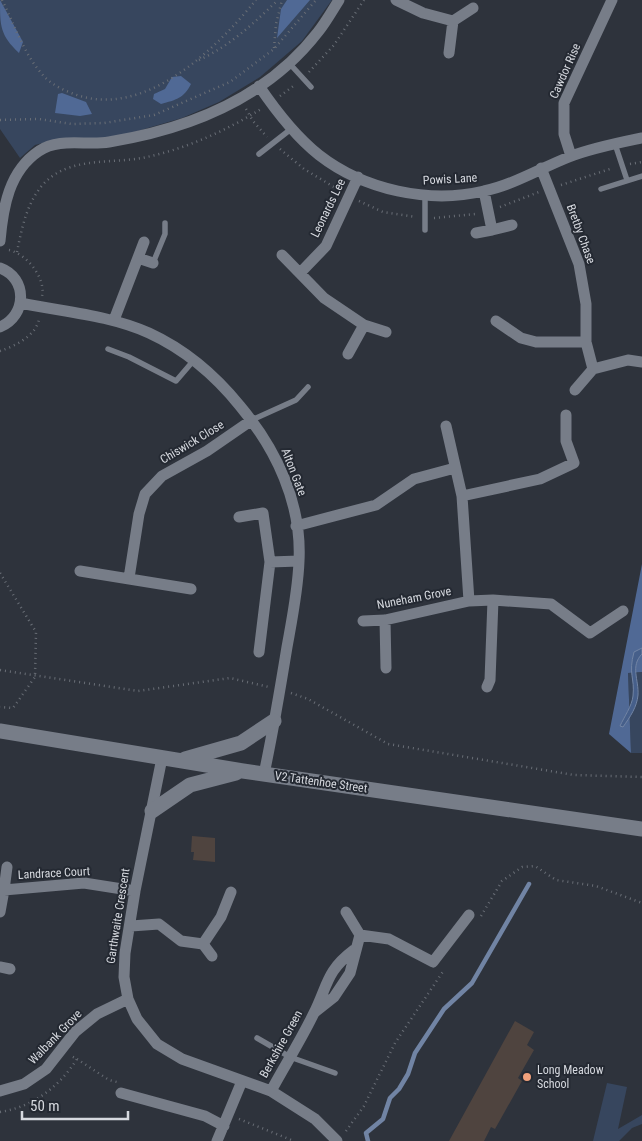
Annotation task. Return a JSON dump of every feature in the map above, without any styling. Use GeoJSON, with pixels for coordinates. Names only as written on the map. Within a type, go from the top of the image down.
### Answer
{"type":"FeatureCollection","features":[{"type":"Feature","properties":{"kind":"street"},"geometry":{"type":"LineString","coordinates":[[0,241],[11,184],[22,165],[40,150],[56,144],[106,143],[173,129],[209,115],[241,99],[289,63],[319,32],[338,0]]}},
{"type":"Feature","properties":{"kind":"street"},"geometry":{"type":"LineString","coordinates":[[396,0],[423,13],[453,21],[473,8]]}},
{"type":"Feature","properties":{"kind":"street","name":"Cawdor Rise"},"geometry":{"type":"LineString","coordinates":[[571,156],[564,134],[564,103],[603,23],[612,0]]}},
{"type":"Feature","properties":{"kind":"street"},"geometry":{"type":"LineString","coordinates":[[449,53],[453,21]]}},
{"type":"Feature","properties":{"kind":"street","name":"Powis Lane"},"geometry":{"type":"LineString","coordinates":[[259,86],[291,129],[320,156],[358,177],[388,188],[425,196],[484,191],[571,156],[642,138]]}},
{"type":"Feature","properties":{"kind":"street","name":"Bretby Chase"},"geometry":{"type":"LineString","coordinates":[[540,168],[579,264],[586,304],[586,342],[593,369]]}},
{"type":"Feature","properties":{"kind":"street","name":"Leonards Lee"},"geometry":{"type":"LineString","coordinates":[[301,272],[326,246],[358,177]]}},
{"type":"Feature","properties":{"kind":"street"},"geometry":{"type":"LineString","coordinates":[[484,191],[492,230]]}},
{"type":"Feature","properties":{"kind":"street"},"geometry":{"type":"LineString","coordinates":[[476,233],[512,225]]}},
{"type":"Feature","properties":{"kind":"street"},"geometry":{"type":"LineString","coordinates":[[114,320],[144,242]]}},
{"type":"Feature","properties":{"kind":"street"},"geometry":{"type":"LineString","coordinates":[[282,255],[301,272],[324,298],[364,325],[386,332]]}},
{"type":"Feature","properties":{"kind":"street"},"geometry":{"type":"LineString","coordinates":[[138,258],[153,264]]}},
{"type":"Feature","properties":{"kind":"street"},"geometry":{"type":"LineString","coordinates":[[0,268],[13,276],[18,284],[21,303],[12,319],[0,326]]}},
{"type":"Feature","properties":{"kind":"street","name":"Alton Gate"},"geometry":{"type":"LineString","coordinates":[[21,303],[114,320],[149,333],[194,360],[225,389],[252,420],[276,456],[290,491],[300,561],[280,689],[264,774]]}},
{"type":"Feature","properties":{"kind":"street"},"geometry":{"type":"LineString","coordinates":[[496,321],[522,338],[536,342],[586,342]]}},
{"type":"Feature","properties":{"kind":"street"},"geometry":{"type":"LineString","coordinates":[[348,354],[364,325]]}},
{"type":"Feature","properties":{"kind":"street"},"geometry":{"type":"LineString","coordinates":[[575,390],[593,369],[628,360],[642,362]]}},
{"type":"Feature","properties":{"kind":"street"},"geometry":{"type":"LineString","coordinates":[[462,496],[540,479],[574,463],[566,441],[566,416]]}},
{"type":"Feature","properties":{"kind":"street","name":"Chiswick Close"},"geometry":{"type":"LineString","coordinates":[[129,578],[139,514],[145,494],[162,476],[208,451],[252,420]]}},
{"type":"Feature","properties":{"kind":"street","name":"Nuneham Grove"},"geometry":{"type":"LineString","coordinates":[[446,426],[462,496],[469,601]]}},
{"type":"Feature","properties":{"kind":"street"},"geometry":{"type":"LineString","coordinates":[[296,526],[376,504],[414,479],[455,468]]}},
{"type":"Feature","properties":{"kind":"street"},"geometry":{"type":"LineString","coordinates":[[239,517],[263,513],[270,562],[259,652]]}},
{"type":"Feature","properties":{"kind":"street"},"geometry":{"type":"LineString","coordinates":[[270,562],[300,561]]}},
{"type":"Feature","properties":{"kind":"street"},"geometry":{"type":"LineString","coordinates":[[80,571],[191,589]]}},
{"type":"Feature","properties":{"kind":"street"},"geometry":{"type":"LineString","coordinates":[[488,687],[490,680],[493,600]]}},
{"type":"Feature","properties":{"kind":"street","name":"Nuneham Grove"},"geometry":{"type":"LineString","coordinates":[[363,621],[384,620],[469,601],[493,600],[551,604],[590,633],[623,611]]}},
{"type":"Feature","properties":{"kind":"street"},"geometry":{"type":"LineString","coordinates":[[384,620],[386,668]]}},
{"type":"Feature","properties":{"kind":"street"},"geometry":{"type":"LineString","coordinates":[[178,761],[241,743],[274,721]]}},
{"type":"Feature","properties":{"kind":"street","name":"V2 Tattenhoe Street"},"geometry":{"type":"LineString","coordinates":[[0,731],[243,771],[642,829]]}},
{"type":"Feature","properties":{"kind":"street","name":"Garthwaite Crescent"},"geometry":{"type":"LineString","coordinates":[[162,758],[135,891],[131,926],[125,953],[124,977],[128,999],[137,1019],[157,1044],[182,1059],[271,1091],[315,1119],[340,1138]]}},
{"type":"Feature","properties":{"kind":"street"},"geometry":{"type":"LineString","coordinates":[[152,811],[190,786],[243,771]]}},
{"type":"Feature","properties":{"kind":"street","name":"Landrace Court"},"geometry":{"type":"LineString","coordinates":[[0,912],[7,867]]}},
{"type":"Feature","properties":{"kind":"street","name":"Landrace Court"},"geometry":{"type":"LineString","coordinates":[[4,890],[84,883],[135,891]]}},
{"type":"Feature","properties":{"kind":"street"},"geometry":{"type":"LineString","coordinates":[[203,944],[221,917],[231,892]]}},
{"type":"Feature","properties":{"kind":"street"},"geometry":{"type":"LineString","coordinates":[[346,912],[360,935],[389,939],[433,962],[472,919]]}},
{"type":"Feature","properties":{"kind":"street"},"geometry":{"type":"LineString","coordinates":[[131,926],[159,924],[182,941],[203,944],[212,956]]}},
{"type":"Feature","properties":{"kind":"street","name":"Berkshire Green"},"geometry":{"type":"LineString","coordinates":[[271,1091],[315,1012],[334,997],[350,973],[354,950],[360,935]]}},
{"type":"Feature","properties":{"kind":"street","name":"Walbank Grove"},"geometry":{"type":"LineString","coordinates":[[0,1091],[24,1084],[40,1074],[75,1032],[97,1014],[128,999]]}},
{"type":"Feature","properties":{"kind":"street"},"geometry":{"type":"LineString","coordinates":[[217,1141],[242,1081]]}},
{"type":"Feature","properties":{"kind":"street"},"geometry":{"type":"LineString","coordinates":[[121,1093],[205,1116],[224,1126]]}},
{"type":"Feature","properties":{"kind":"lane"},"geometry":{"type":"LineString","coordinates":[[289,63],[311,87]]}},
{"type":"Feature","properties":{"kind":"lane"},"geometry":{"type":"LineString","coordinates":[[259,154],[291,129]]}},
{"type":"Feature","properties":{"kind":"lane"},"geometry":{"type":"LineString","coordinates":[[615,144],[627,180]]}},
{"type":"Feature","properties":{"kind":"lane"},"geometry":{"type":"LineString","coordinates":[[601,189],[642,176]]}},
{"type":"Feature","properties":{"kind":"lane"},"geometry":{"type":"LineString","coordinates":[[425,196],[425,230]]}},
{"type":"Feature","properties":{"kind":"lane"},"geometry":{"type":"LineString","coordinates":[[153,264],[165,234],[165,224]]}},
{"type":"Feature","properties":{"kind":"lane"},"geometry":{"type":"LineString","coordinates":[[108,349],[130,357],[176,381],[194,360]]}},
{"type":"Feature","properties":{"kind":"lane"},"geometry":{"type":"LineString","coordinates":[[252,420],[296,400],[308,387]]}},
{"type":"Feature","properties":{"kind":"lane"},"geometry":{"type":"LineString","coordinates":[[257,1038],[290,1057],[335,1073]]}},
{"type":"Feature","properties":{"kind":"path"},"geometry":{"type":"LineString","coordinates":[[2,0],[26,49],[42,75],[62,90],[87,99],[110,99],[137,95],[163,84],[198,60],[214,53],[258,20],[280,0]]}},
{"type":"Feature","properties":{"kind":"path"},"geometry":{"type":"LineString","coordinates":[[198,60],[256,0]]}},
{"type":"Feature","properties":{"kind":"path"},"geometry":{"type":"LineString","coordinates":[[274,49],[280,0]]}},
{"type":"Feature","properties":{"kind":"path"},"geometry":{"type":"LineString","coordinates":[[0,120],[40,119],[72,124],[104,123],[154,115],[230,82],[274,49],[316,0]]}},
{"type":"Feature","properties":{"kind":"path"},"geometry":{"type":"LineString","coordinates":[[241,99],[253,121],[273,143],[304,170],[348,196],[382,212],[425,219],[488,212],[549,189],[622,166],[642,162]]}},
{"type":"Feature","properties":{"kind":"path"},"geometry":{"type":"LineString","coordinates":[[0,573],[36,632],[35,677],[13,708],[0,706]]}},
{"type":"Feature","properties":{"kind":"path"},"geometry":{"type":"LineString","coordinates":[[0,670],[35,677],[138,691],[230,678],[280,689],[308,698],[388,744],[574,775],[642,777]]}},
{"type":"Feature","properties":{"kind":"path"},"geometry":{"type":"LineString","coordinates":[[472,919],[502,881],[522,867],[535,866],[556,880],[596,886],[642,904]]}},
{"type":"Feature","properties":{"kind":"path"},"geometry":{"type":"LineString","coordinates":[[340,1138],[364,1106],[395,1043],[449,963]]}},
{"type":"Feature","properties":{"kind":"path"},"geometry":{"type":"LineString","coordinates":[[0,1112],[26,1106],[59,1084],[77,1059],[62,1049]]}},
{"type":"Feature","properties":{"kind":"shaded area"},"geometry":{"type":"Polygon","coordinates":[[[0,0],[332,0],[302,41],[260,77],[219,102],[182,118],[114,138],[54,140],[35,145],[20,158],[0,129],[0,0]]]}},
{"type":"Feature","properties":{"kind":"shaded area"},"geometry":{"type":"Polygon","coordinates":[[[0,0],[23,42],[19,53],[8,41],[2,30],[0,0]]]}},
{"type":"Feature","properties":{"kind":"shaded area"},"geometry":{"type":"Polygon","coordinates":[[[287,0],[310,0],[277,38],[281,9],[287,0]]]}},
{"type":"Feature","properties":{"kind":"shaded area"},"geometry":{"type":"Polygon","coordinates":[[[181,76],[191,84],[182,95],[175,100],[161,104],[153,99],[154,94],[165,89],[172,77],[181,76]]]}},
{"type":"Feature","properties":{"kind":"shaded area"},"geometry":{"type":"Polygon","coordinates":[[[62,93],[86,102],[92,114],[80,116],[55,113],[58,94],[62,93]]]}},
{"type":"Feature","properties":{"kind":"shaded area"},"geometry":{"type":"Polygon","coordinates":[[[642,564],[642,672],[628,673],[631,753],[609,734],[642,564]]]}},
{"type":"Feature","properties":{"kind":"shaded area"},"geometry":{"type":"Polygon","coordinates":[[[642,648],[642,654],[636,663],[638,689],[636,704],[623,727],[620,726],[630,708],[633,696],[632,666],[634,652],[642,648]]]}},
{"type":"Feature","properties":{"kind":"shaded area"},"geometry":{"type":"Polygon","coordinates":[[[642,672],[642,753],[631,753],[628,673],[642,672]]]}},
{"type":"Feature","properties":{"kind":"shaded area"},"geometry":{"type":"Polygon","coordinates":[[[607,1083],[627,1087],[618,1129],[642,1115],[642,1124],[632,1128],[619,1141],[593,1141],[607,1083]]]}},
{"type":"Feature","properties":{"kind":"building"},"geometry":{"type":"Polygon","coordinates":[[[192,836],[215,838],[215,862],[193,860],[194,852],[191,852],[192,836]]]}},
{"type":"Feature","properties":{"kind":"building","name":"Long Meadow School"},"geometry":{"type":"Polygon","coordinates":[[[515,1021],[534,1032],[527,1045],[534,1050],[518,1078],[522,1081],[495,1129],[491,1127],[484,1141],[449,1141],[515,1021]]]}},
{"type":"Feature","properties":{"kind":"waterway"},"geometry":{"type":"LineString","coordinates":[[368,1141],[366,1133],[383,1119],[390,1098],[399,1089],[408,1074],[415,1053],[444,1009],[472,983],[529,884]]}},
{"type":"Feature","properties":{"kind":"place","name":"Long Meadow School"},"geometry":{"type":"Point","coordinates":[527,1077]}}]}
